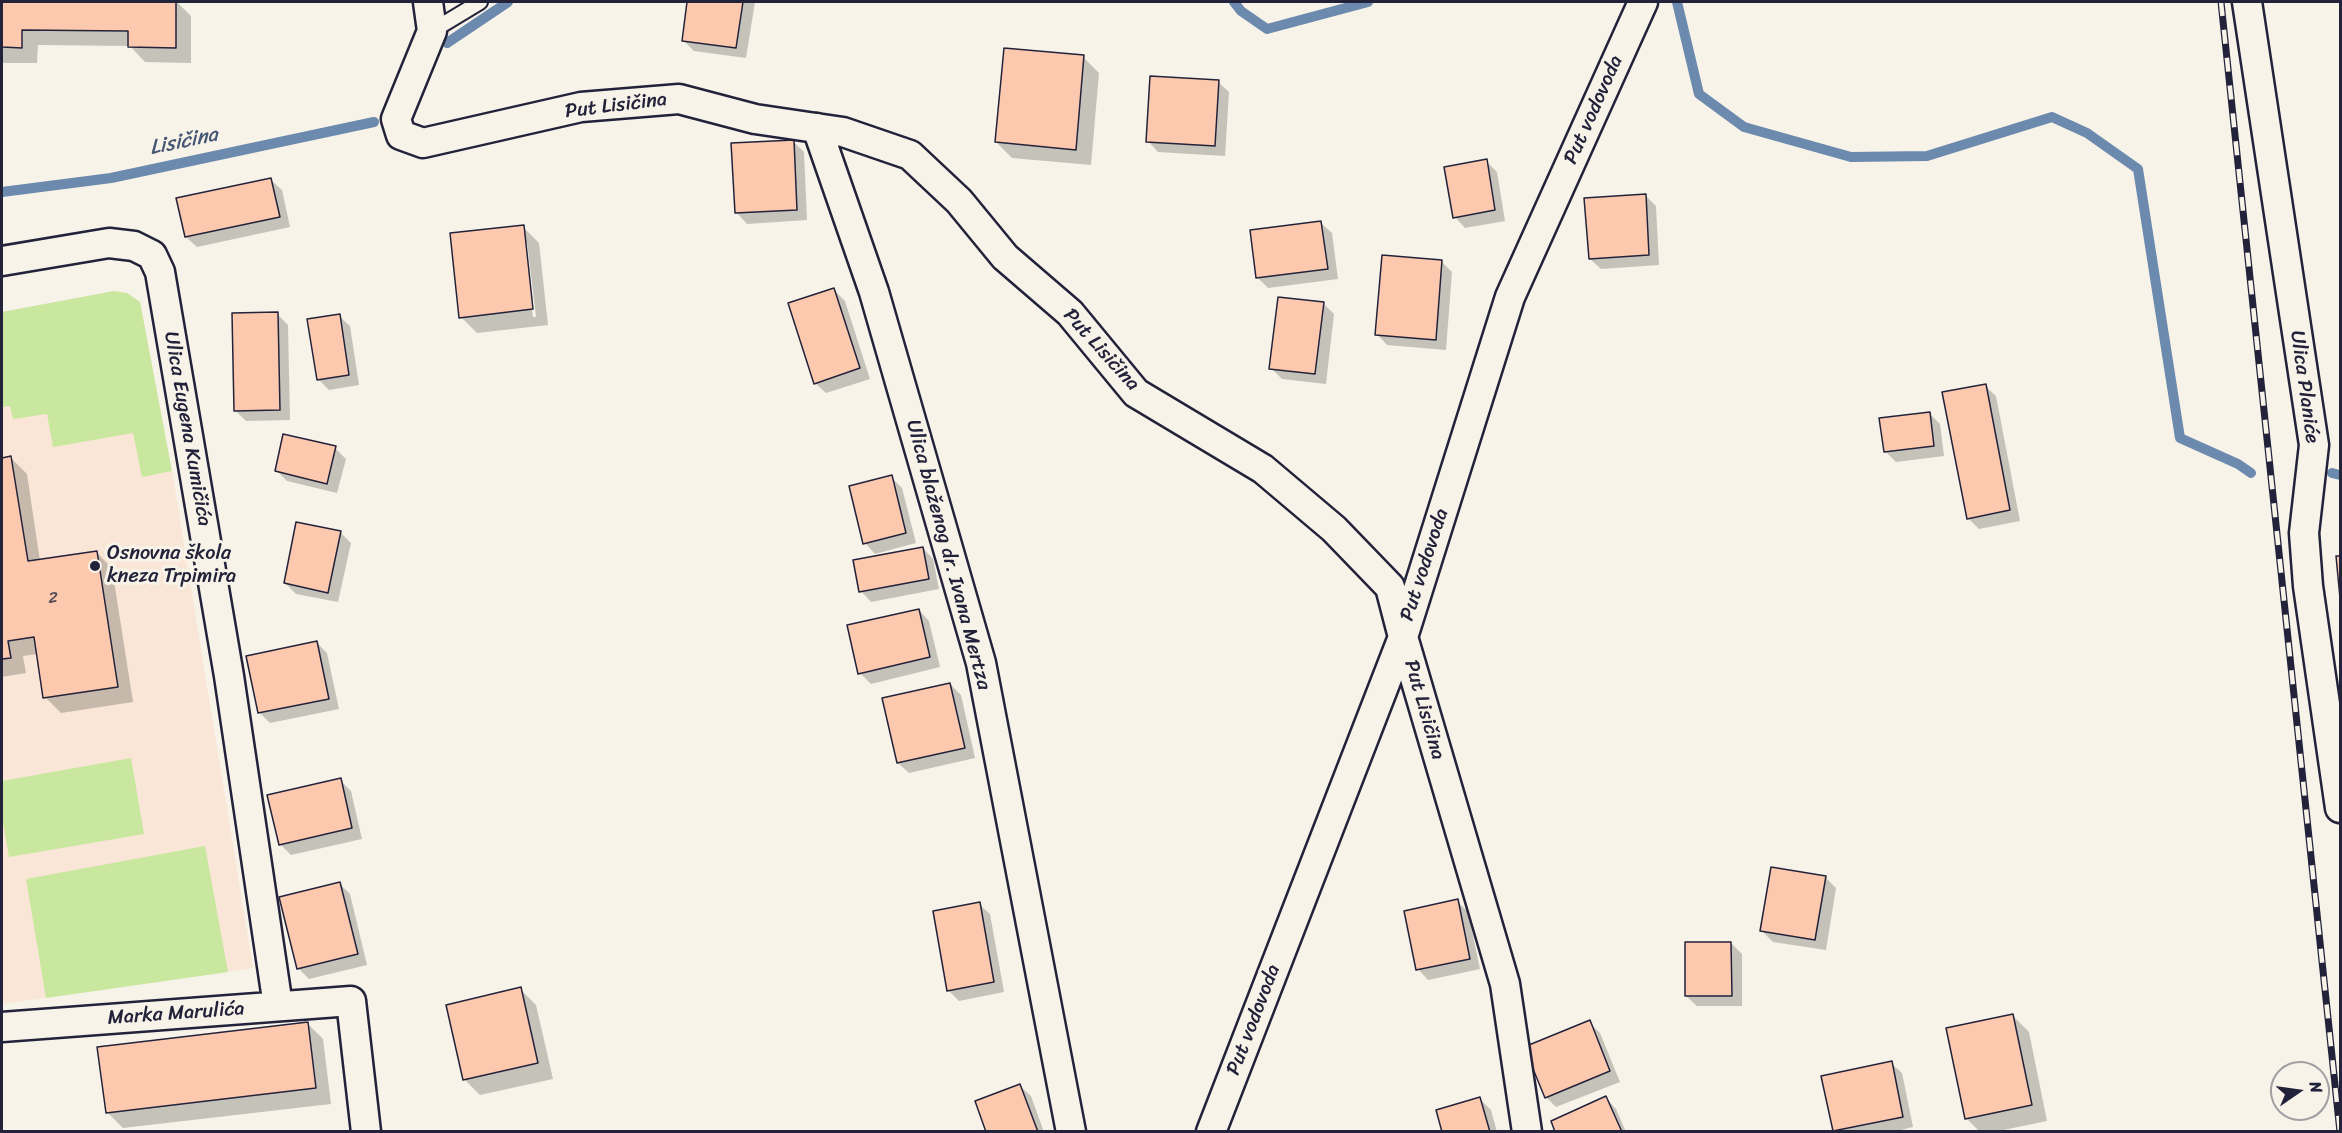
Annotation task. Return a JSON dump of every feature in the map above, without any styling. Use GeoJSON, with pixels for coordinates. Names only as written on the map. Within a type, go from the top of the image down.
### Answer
{"type":"FeatureCollection","features":[{"type":"Feature","properties":{"kind":"street"},"geometry":{"type":"LineString","coordinates":[[428,2],[432,32]]}},
{"type":"Feature","properties":{"kind":"street","name":"Put vodovoda"},"geometry":{"type":"LineString","coordinates":[[1211,1131],[1403,637],[1510,297],[1643,2]]}},
{"type":"Feature","properties":{"kind":"street","name":"Ulica Planiće"},"geometry":{"type":"LineString","coordinates":[[2247,2],[2314,445],[2304,533],[2308,586],[2340,808]]}},
{"type":"Feature","properties":{"kind":"street","name":"Put Lisičina"},"geometry":{"type":"LineString","coordinates":[[432,32],[396,119],[401,135],[423,143],[581,107],[679,99],[755,119],[843,132],[910,155],[959,201],[1005,257],[1070,313],[1136,393],[1263,469],[1334,529],[1390,587],[1506,984],[1527,1131]]}},
{"type":"Feature","properties":{"kind":"street","name":"Ulica blaženog dr. Ivana Mertza"},"geometry":{"type":"LineString","coordinates":[[817,128],[874,292],[981,663],[1071,1131]]}},
{"type":"Feature","properties":{"kind":"street","name":"Ulica Eugena Kumičića"},"geometry":{"type":"LineString","coordinates":[[2,261],[109,243],[134,246],[152,255],[160,272],[229,676],[278,1006]]}},
{"type":"Feature","properties":{"kind":"street","name":"Marka Marulića"},"geometry":{"type":"LineString","coordinates":[[2,1027],[351,1000],[366,1131]]}},
{"type":"Feature","properties":{"kind":"lane"},"geometry":{"type":"LineString","coordinates":[[432,32],[480,2]]}},
{"type":"Feature","properties":{"kind":"shaded area","name":"Osnovna škola kneza Trpimira"},"geometry":{"type":"Polygon","coordinates":[[[114,291],[127,293],[140,302],[172,471],[253,968],[2,1004],[2,312],[114,291]]]}},
{"type":"Feature","properties":{"kind":"green space"},"geometry":{"type":"Polygon","coordinates":[[[114,291],[127,293],[140,302],[172,471],[142,477],[133,433],[53,447],[47,414],[13,419],[10,406],[2,407],[2,312],[114,291]]]}},
{"type":"Feature","properties":{"kind":"green space"},"geometry":{"type":"Polygon","coordinates":[[[131,758],[144,834],[9,857],[2,817],[2,781],[131,758]]]}},
{"type":"Feature","properties":{"kind":"green space"},"geometry":{"type":"Polygon","coordinates":[[[205,846],[228,972],[46,998],[26,879],[205,846]]]}},
{"type":"Feature","properties":{"kind":"building"},"geometry":{"type":"Polygon","coordinates":[[[2,2],[176,2],[176,48],[128,47],[128,31],[22,30],[22,48],[2,47],[2,2]]]}},
{"type":"Feature","properties":{"kind":"building"},"geometry":{"type":"Polygon","coordinates":[[[687,2],[743,2],[736,48],[682,41],[687,2]]]}},
{"type":"Feature","properties":{"kind":"building"},"geometry":{"type":"Polygon","coordinates":[[[1004,48],[1084,55],[1076,150],[995,142],[1004,48]]]}},
{"type":"Feature","properties":{"kind":"building"},"geometry":{"type":"Polygon","coordinates":[[[1150,76],[1219,80],[1215,146],[1146,142],[1150,76]]]}},
{"type":"Feature","properties":{"kind":"building"},"geometry":{"type":"Polygon","coordinates":[[[794,140],[797,210],[735,213],[731,143],[794,140]]]}},
{"type":"Feature","properties":{"kind":"building"},"geometry":{"type":"Polygon","coordinates":[[[1487,159],[1495,210],[1453,218],[1444,167],[1487,159]]]}},
{"type":"Feature","properties":{"kind":"building"},"geometry":{"type":"Polygon","coordinates":[[[271,178],[280,217],[185,237],[176,198],[271,178]]]}},
{"type":"Feature","properties":{"kind":"building"},"geometry":{"type":"Polygon","coordinates":[[[1646,194],[1649,255],[1589,259],[1584,198],[1646,194]]]}},
{"type":"Feature","properties":{"kind":"building"},"geometry":{"type":"Polygon","coordinates":[[[1321,221],[1328,269],[1256,278],[1250,230],[1321,221]]]}},
{"type":"Feature","properties":{"kind":"building"},"geometry":{"type":"Polygon","coordinates":[[[524,225],[533,309],[459,318],[450,233],[524,225]]]}},
{"type":"Feature","properties":{"kind":"building"},"geometry":{"type":"Polygon","coordinates":[[[1382,255],[1442,260],[1436,340],[1375,335],[1382,255]]]}},
{"type":"Feature","properties":{"kind":"building"},"geometry":{"type":"Polygon","coordinates":[[[834,288],[860,368],[814,384],[788,303],[834,288]]]}},
{"type":"Feature","properties":{"kind":"building"},"geometry":{"type":"Polygon","coordinates":[[[1278,297],[1324,302],[1315,374],[1269,369],[1278,297]]]}},
{"type":"Feature","properties":{"kind":"building"},"geometry":{"type":"Polygon","coordinates":[[[278,312],[280,410],[234,411],[232,313],[278,312]]]}},
{"type":"Feature","properties":{"kind":"building"},"geometry":{"type":"Polygon","coordinates":[[[340,314],[349,375],[317,380],[307,319],[340,314]]]}},
{"type":"Feature","properties":{"kind":"building"},"geometry":{"type":"Polygon","coordinates":[[[1986,384],[2010,510],[1967,519],[1942,392],[1986,384]]]}},
{"type":"Feature","properties":{"kind":"building"},"geometry":{"type":"Polygon","coordinates":[[[1930,412],[1934,446],[1884,452],[1879,418],[1930,412]]]}},
{"type":"Feature","properties":{"kind":"building"},"geometry":{"type":"Polygon","coordinates":[[[283,434],[336,446],[327,484],[275,471],[283,434]]]}},
{"type":"Feature","properties":{"kind":"building"},"geometry":{"type":"Polygon","coordinates":[[[11,456],[28,561],[97,551],[118,687],[43,698],[34,637],[8,641],[11,658],[2,659],[2,458],[11,456]]]}},
{"type":"Feature","properties":{"kind":"building"},"geometry":{"type":"Polygon","coordinates":[[[892,475],[906,533],[863,544],[849,486],[892,475]]]}},
{"type":"Feature","properties":{"kind":"building"},"geometry":{"type":"Polygon","coordinates":[[[296,522],[341,531],[328,593],[284,583],[296,522]]]}},
{"type":"Feature","properties":{"kind":"building"},"geometry":{"type":"Polygon","coordinates":[[[923,547],[929,579],[859,592],[853,560],[923,547]]]}},
{"type":"Feature","properties":{"kind":"building"},"geometry":{"type":"Polygon","coordinates":[[[2336,556],[2340,556],[2340,598],[2336,556]]]}},
{"type":"Feature","properties":{"kind":"building"},"geometry":{"type":"Polygon","coordinates":[[[919,609],[930,657],[858,674],[847,625],[919,609]]]}},
{"type":"Feature","properties":{"kind":"building"},"geometry":{"type":"Polygon","coordinates":[[[317,641],[329,699],[258,713],[246,656],[317,641]]]}},
{"type":"Feature","properties":{"kind":"building"},"geometry":{"type":"Polygon","coordinates":[[[950,683],[965,748],[897,763],[882,698],[950,683]]]}},
{"type":"Feature","properties":{"kind":"building"},"geometry":{"type":"Polygon","coordinates":[[[341,778],[352,828],[279,845],[267,795],[341,778]]]}},
{"type":"Feature","properties":{"kind":"building"},"geometry":{"type":"Polygon","coordinates":[[[1771,867],[1826,876],[1815,940],[1760,931],[1771,867]]]}},
{"type":"Feature","properties":{"kind":"building"},"geometry":{"type":"Polygon","coordinates":[[[340,882],[358,954],[297,969],[279,897],[340,882]]]}},
{"type":"Feature","properties":{"kind":"building"},"geometry":{"type":"Polygon","coordinates":[[[1458,899],[1470,959],[1416,970],[1404,911],[1458,899]]]}},
{"type":"Feature","properties":{"kind":"building"},"geometry":{"type":"Polygon","coordinates":[[[980,902],[994,982],[947,991],[933,911],[980,902]]]}},
{"type":"Feature","properties":{"kind":"building"},"geometry":{"type":"Polygon","coordinates":[[[1685,942],[1731,942],[1732,996],[1685,996],[1685,942]]]}},
{"type":"Feature","properties":{"kind":"building"},"geometry":{"type":"Polygon","coordinates":[[[521,987],[538,1063],[463,1080],[446,1005],[521,987]]]}},
{"type":"Feature","properties":{"kind":"building"},"geometry":{"type":"Polygon","coordinates":[[[2013,1014],[2032,1105],[1965,1119],[1946,1028],[2013,1014]]]}},
{"type":"Feature","properties":{"kind":"building"},"geometry":{"type":"Polygon","coordinates":[[[1590,1020],[1610,1071],[1545,1098],[1524,1047],[1590,1020]]]}},
{"type":"Feature","properties":{"kind":"building"},"geometry":{"type":"Polygon","coordinates":[[[308,1022],[316,1088],[106,1113],[97,1047],[308,1022]]]}},
{"type":"Feature","properties":{"kind":"building"},"geometry":{"type":"Polygon","coordinates":[[[1892,1061],[1903,1117],[1833,1131],[1821,1076],[1892,1061]]]}},
{"type":"Feature","properties":{"kind":"building"},"geometry":{"type":"Polygon","coordinates":[[[1020,1084],[1038,1132],[986,1132],[975,1101],[1020,1084]]]}},
{"type":"Feature","properties":{"kind":"building"},"geometry":{"type":"Polygon","coordinates":[[[1606,1096],[1622,1132],[1555,1132],[1551,1121],[1606,1096]]]}},
{"type":"Feature","properties":{"kind":"building"},"geometry":{"type":"Polygon","coordinates":[[[1480,1097],[1490,1132],[1442,1132],[1436,1110],[1480,1097]]]}},
{"type":"Feature","properties":{"kind":"waterway","name":"Lisičina"},"geometry":{"type":"LineString","coordinates":[[447,43],[508,2]]}},
{"type":"Feature","properties":{"kind":"waterway","name":"Lisičina"},"geometry":{"type":"LineString","coordinates":[[1234,2],[1241,11],[1267,29],[1368,2]]}},
{"type":"Feature","properties":{"kind":"waterway"},"geometry":{"type":"LineString","coordinates":[[1677,2],[1699,94],[1744,127],[1851,157],[1927,156],[2052,117],[2087,133],[2138,169],[2180,438],[2238,464],[2251,473]]}},
{"type":"Feature","properties":{"kind":"waterway","name":"Lisičina"},"geometry":{"type":"LineString","coordinates":[[2,192],[111,178],[374,122]]}},
{"type":"Feature","properties":{"kind":"waterway","name":"Lisičina"},"geometry":{"type":"LineString","coordinates":[[2332,473],[2340,475]]}},
{"type":"Feature","properties":{"kind":"railway"},"geometry":{"type":"LineString","coordinates":[[2221,2],[2340,1132]]}},
{"type":"Feature","properties":{"kind":"place","name":"Osnovna škola kneza Trpimira"},"geometry":{"type":"Point","coordinates":[95,566]}}]}
